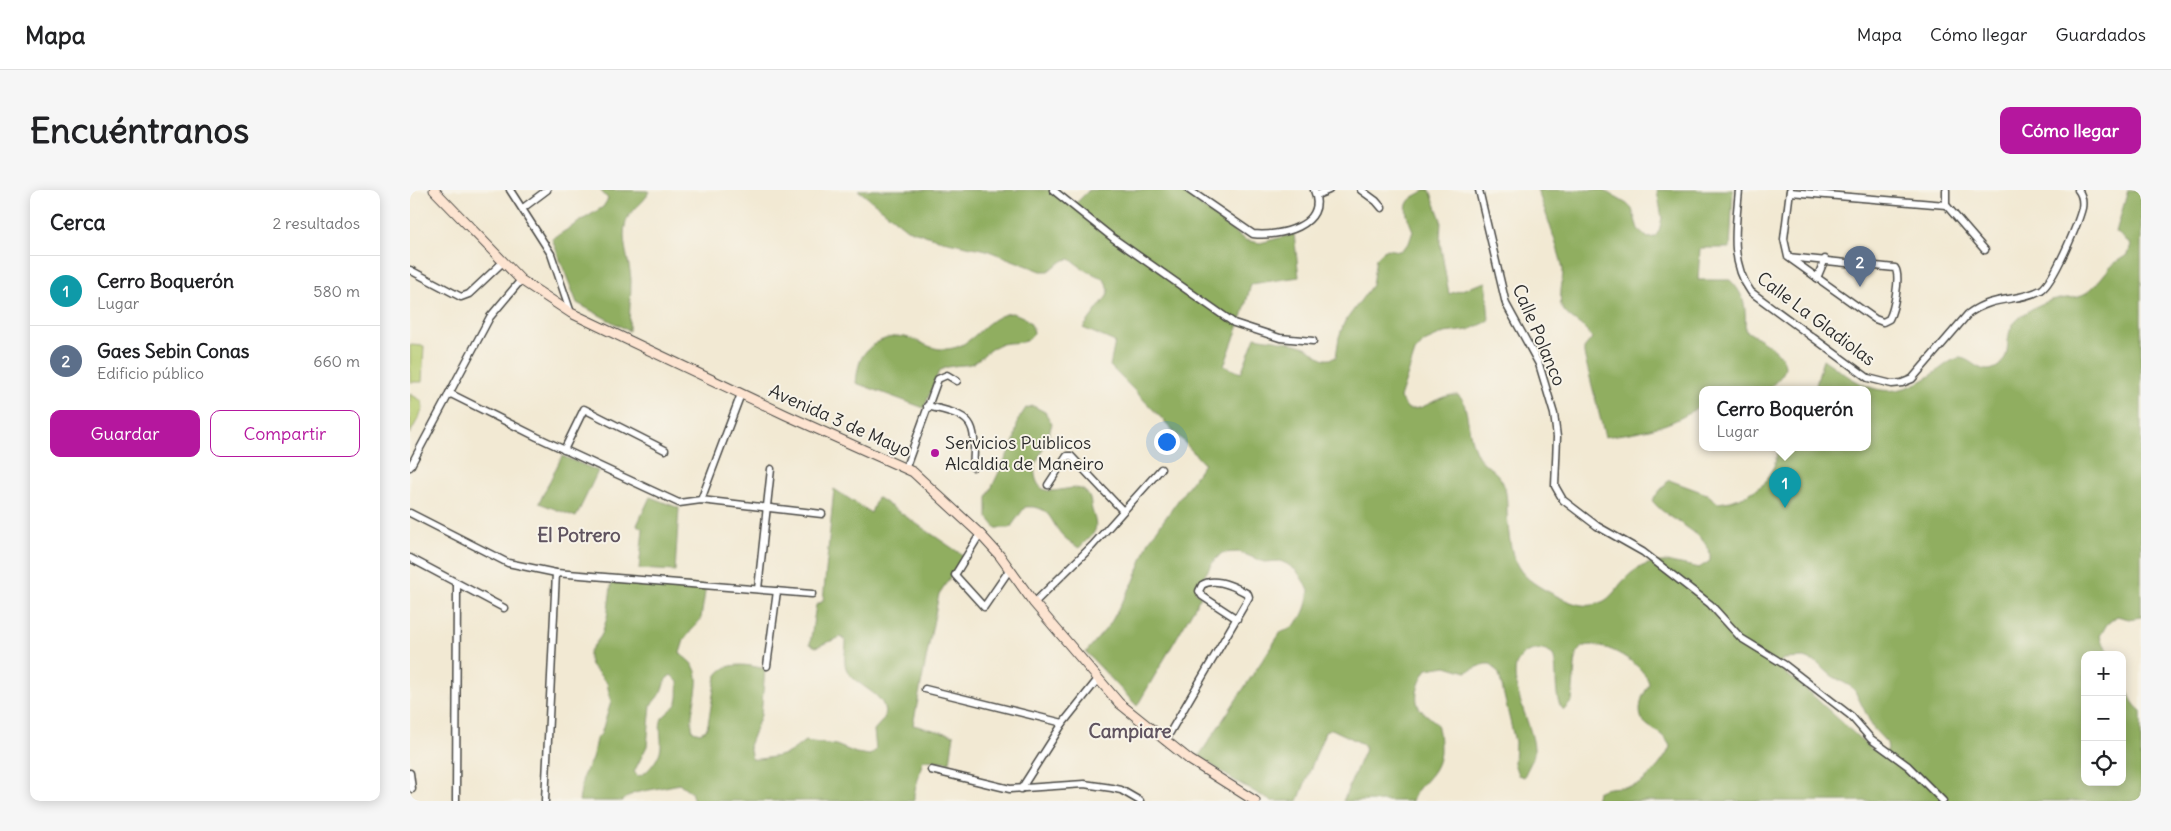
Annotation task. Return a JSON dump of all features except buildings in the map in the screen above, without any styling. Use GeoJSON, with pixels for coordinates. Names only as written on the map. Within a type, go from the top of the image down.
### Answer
{"type":"FeatureCollection","features":[{"type":"Feature","properties":{"kind":"street","name":"Avenida 3 de Mayo"},"geometry":{"type":"LineString","coordinates":[[434,190],[521,280],[571,313],[741,394],[906,467],[980,534],[1010,569],[1034,603],[1119,704],[1190,760],[1255,801]]}},
{"type":"Feature","properties":{"kind":"street"},"geometry":{"type":"LineString","coordinates":[[510,190],[550,254],[571,313]]}},
{"type":"Feature","properties":{"kind":"street"},"geometry":{"type":"LineString","coordinates":[[523,208],[547,190]]}},
{"type":"Feature","properties":{"kind":"street"},"geometry":{"type":"LineString","coordinates":[[1053,190],[1113,238],[1234,323],[1280,338],[1313,341]]}},
{"type":"Feature","properties":{"kind":"street"},"geometry":{"type":"LineString","coordinates":[[1189,190],[1253,234],[1265,236],[1308,224],[1315,215],[1316,193],[1329,190]]}},
{"type":"Feature","properties":{"kind":"street"},"geometry":{"type":"LineString","coordinates":[[1361,190],[1382,208]]}},
{"type":"Feature","properties":{"kind":"street","name":"Calle Polanco"},"geometry":{"type":"LineString","coordinates":[[1478,190],[1505,300],[1539,364],[1554,414],[1557,437],[1556,486],[1563,500],[1597,526],[1643,552],[1710,604],[1741,638],[1786,665],[1851,716],[1871,739],[1908,766],[1943,801]]}},
{"type":"Feature","properties":{"kind":"street","name":"Calle La Gladiolas"},"geometry":{"type":"LineString","coordinates":[[1739,190],[1735,250],[1742,280],[1751,292],[1868,378],[1878,382],[1902,383],[1912,379],[1968,314],[1978,306],[1991,301],[2034,293],[2046,286],[2070,240],[2082,207],[2082,195],[2078,190]]}},
{"type":"Feature","properties":{"kind":"street"},"geometry":{"type":"LineString","coordinates":[[1946,190],[1946,205],[1985,250]]}},
{"type":"Feature","properties":{"kind":"street"},"geometry":{"type":"LineString","coordinates":[[1788,257],[1825,259],[1891,267],[1897,270],[1898,276],[1892,313],[1889,319],[1884,322],[1875,320],[1788,257],[1784,240],[1790,191],[1946,205]]}},
{"type":"Feature","properties":{"kind":"street"},"geometry":{"type":"LineString","coordinates":[[1817,278],[1825,259]]}},
{"type":"Feature","properties":{"kind":"street"},"geometry":{"type":"LineString","coordinates":[[410,270],[461,297],[469,294],[503,262]]}},
{"type":"Feature","properties":{"kind":"street"},"geometry":{"type":"LineString","coordinates":[[410,467],[490,317],[521,280]]}},
{"type":"Feature","properties":{"kind":"street"},"geometry":{"type":"LineString","coordinates":[[906,467],[938,379],[947,375],[957,381]]}},
{"type":"Feature","properties":{"kind":"street"},"geometry":{"type":"LineString","coordinates":[[449,393],[564,450],[679,503],[701,500],[822,514]]}},
{"type":"Feature","properties":{"kind":"street"},"geometry":{"type":"LineString","coordinates":[[701,500],[741,394]]}},
{"type":"Feature","properties":{"kind":"street"},"geometry":{"type":"LineString","coordinates":[[927,406],[952,411],[966,418],[974,430],[973,467]]}},
{"type":"Feature","properties":{"kind":"street"},"geometry":{"type":"LineString","coordinates":[[564,450],[584,409],[665,450]]}},
{"type":"Feature","properties":{"kind":"street"},"geometry":{"type":"LineString","coordinates":[[1048,485],[1067,456],[1071,456],[1123,512]]}},
{"type":"Feature","properties":{"kind":"street"},"geometry":{"type":"LineString","coordinates":[[758,589],[771,469]]}},
{"type":"Feature","properties":{"kind":"street"},"geometry":{"type":"LineString","coordinates":[[1034,603],[1092,546],[1162,469]]}},
{"type":"Feature","properties":{"kind":"street"},"geometry":{"type":"LineString","coordinates":[[410,512],[508,563],[556,572],[812,594]]}},
{"type":"Feature","properties":{"kind":"street"},"geometry":{"type":"LineString","coordinates":[[980,534],[956,575],[984,607],[1010,569]]}},
{"type":"Feature","properties":{"kind":"street"},"geometry":{"type":"LineString","coordinates":[[410,558],[504,608]]}},
{"type":"Feature","properties":{"kind":"street"},"geometry":{"type":"LineString","coordinates":[[544,801],[556,572]]}},
{"type":"Feature","properties":{"kind":"street"},"geometry":{"type":"LineString","coordinates":[[1165,740],[1237,619],[1249,597],[1248,594],[1226,584],[1212,582],[1202,585],[1199,590],[1202,596],[1237,619]]}},
{"type":"Feature","properties":{"kind":"street"},"geometry":{"type":"LineString","coordinates":[[456,801],[457,584]]}},
{"type":"Feature","properties":{"kind":"street"},"geometry":{"type":"LineString","coordinates":[[767,666],[777,591]]}},
{"type":"Feature","properties":{"kind":"street"},"geometry":{"type":"LineString","coordinates":[[1021,789],[1063,723],[1098,679]]}},
{"type":"Feature","properties":{"kind":"street"},"geometry":{"type":"LineString","coordinates":[[925,689],[1063,723]]}},
{"type":"Feature","properties":{"kind":"street"},"geometry":{"type":"LineString","coordinates":[[931,770],[989,785],[1021,789],[1084,784],[1121,790],[1140,801]]}},
{"type":"Feature","properties":{"kind":"street"},"geometry":{"type":"LineString","coordinates":[[410,773],[412,789]]}},
{"type":"Feature","properties":{"kind":"green space"},"geometry":{"type":"Polygon","coordinates":[[[600,190],[649,191],[644,200],[628,217],[624,229],[631,280],[629,331],[577,303],[552,239],[603,207],[608,199],[600,190]]]}},
{"type":"Feature","properties":{"kind":"green space"},"geometry":{"type":"Polygon","coordinates":[[[858,190],[1058,190],[1075,204],[1089,190],[1180,190],[1245,240],[1260,243],[1294,234],[1299,277],[1251,284],[1243,314],[1224,366],[1241,373],[1255,337],[1299,345],[1327,359],[1336,357],[1339,337],[1344,323],[1372,285],[1376,258],[1386,249],[1400,251],[1409,243],[1413,231],[1406,207],[1410,199],[1424,191],[1430,190],[1441,220],[1440,242],[1449,294],[1486,282],[1489,321],[1469,330],[1444,333],[1424,342],[1415,352],[1400,398],[1408,409],[1420,408],[1451,395],[1458,395],[1463,400],[1471,439],[1476,452],[1481,460],[1497,474],[1504,486],[1513,557],[1518,566],[1533,583],[1545,590],[1571,602],[1581,605],[1592,605],[1611,596],[1632,573],[1649,564],[1668,562],[1699,568],[1710,561],[1709,551],[1704,542],[1658,507],[1652,500],[1669,480],[1707,494],[1718,503],[1731,501],[1747,495],[1764,484],[1774,466],[1778,451],[1871,451],[1871,387],[1886,390],[1914,385],[1951,361],[1959,358],[1967,360],[1979,368],[1988,370],[2000,365],[2006,354],[2009,333],[2020,317],[2045,302],[2083,295],[2115,263],[2128,255],[2131,244],[2116,232],[2128,190],[2141,190],[2141,617],[2129,619],[2117,616],[2107,624],[2100,636],[2109,651],[2081,651],[2081,786],[2126,786],[2126,683],[2130,697],[2141,711],[2141,801],[1595,801],[1597,792],[1602,790],[1641,783],[1656,768],[1670,746],[1665,738],[1644,722],[1641,716],[1642,698],[1649,684],[1640,669],[1612,650],[1593,645],[1580,649],[1576,654],[1572,701],[1564,710],[1558,699],[1553,655],[1544,650],[1535,650],[1528,652],[1519,659],[1515,670],[1516,683],[1533,741],[1534,752],[1524,777],[1518,775],[1514,763],[1515,742],[1499,674],[1491,664],[1485,664],[1466,672],[1446,666],[1427,669],[1418,689],[1417,700],[1420,709],[1437,725],[1440,752],[1432,774],[1418,789],[1412,801],[1343,801],[1365,749],[1363,744],[1332,729],[1325,732],[1298,801],[1271,801],[1232,779],[1199,756],[1281,632],[1294,626],[1302,616],[1309,590],[1297,571],[1280,561],[1264,562],[1239,552],[1222,553],[1213,562],[1195,591],[1201,596],[1137,706],[1086,652],[1110,624],[1134,581],[1149,541],[1204,464],[1170,426],[1110,366],[1115,342],[1083,328],[1107,296],[1109,290],[1104,279],[1085,270],[1070,259],[1064,260],[1048,271],[1041,271],[986,250],[943,241],[907,229],[858,190]],[[1803,658],[1783,659],[1779,664],[1787,675],[1798,682],[1870,748],[1882,753],[1888,750],[1887,743],[1873,728],[1855,691],[1832,676],[1816,662],[1803,658]]]}},
{"type":"Feature","properties":{"kind":"green space"},"geometry":{"type":"Polygon","coordinates":[[[1537,190],[1603,190],[1632,209],[1638,229],[1648,238],[1655,237],[1659,231],[1662,218],[1657,190],[1733,190],[1730,248],[1700,248],[1698,280],[1730,280],[1744,303],[1745,330],[1772,347],[1783,359],[1785,365],[1781,376],[1771,386],[1699,386],[1699,405],[1680,418],[1656,427],[1605,437],[1584,354],[1584,348],[1592,338],[1585,329],[1563,310],[1561,305],[1563,270],[1537,190]]]}},
{"type":"Feature","properties":{"kind":"green space"},"geometry":{"type":"Polygon","coordinates":[[[1012,313],[1024,317],[1029,322],[1034,333],[1031,337],[1020,342],[998,345],[973,363],[948,367],[939,371],[924,408],[856,383],[862,357],[875,344],[887,338],[905,337],[936,348],[949,349],[971,339],[996,318],[1012,313]]]}},
{"type":"Feature","properties":{"kind":"green space"},"geometry":{"type":"Polygon","coordinates":[[[410,345],[424,346],[422,382],[410,382],[410,345]]]}},
{"type":"Feature","properties":{"kind":"green space"},"geometry":{"type":"Polygon","coordinates":[[[1823,359],[1850,377],[1868,386],[1816,386],[1823,359]]]}},
{"type":"Feature","properties":{"kind":"green space"},"geometry":{"type":"Polygon","coordinates":[[[410,394],[422,401],[423,409],[410,434],[410,394]]]}},
{"type":"Feature","properties":{"kind":"green space"},"geometry":{"type":"Polygon","coordinates":[[[1033,406],[1045,412],[1052,424],[1045,446],[1036,463],[1035,477],[1037,482],[1048,491],[1079,489],[1086,492],[1090,499],[1096,528],[1079,548],[1063,536],[1045,511],[1040,509],[1025,507],[1010,528],[996,528],[987,517],[987,497],[1014,441],[1018,420],[1026,408],[1033,406]]]}},
{"type":"Feature","properties":{"kind":"green space"},"geometry":{"type":"Polygon","coordinates":[[[562,456],[598,471],[576,517],[539,503],[562,456]]]}},
{"type":"Feature","properties":{"kind":"green space"},"geometry":{"type":"Polygon","coordinates":[[[834,489],[871,513],[877,497],[964,556],[939,594],[913,725],[954,735],[950,762],[923,760],[914,794],[914,801],[694,801],[691,792],[680,784],[634,793],[622,801],[579,801],[583,776],[592,759],[596,739],[601,734],[611,702],[607,683],[591,665],[589,652],[601,636],[607,618],[612,579],[706,586],[701,618],[684,640],[680,653],[693,665],[697,674],[692,716],[693,731],[700,733],[706,730],[716,677],[720,672],[725,668],[738,665],[765,669],[761,715],[749,746],[752,759],[770,758],[785,754],[805,741],[836,745],[856,753],[870,755],[876,750],[874,730],[884,719],[885,710],[878,698],[848,672],[845,661],[846,641],[841,637],[816,647],[810,644],[816,605],[823,601],[834,489]],[[671,675],[666,679],[660,694],[651,705],[647,746],[634,772],[638,776],[650,768],[659,755],[662,718],[678,700],[678,682],[671,675]]]}},
{"type":"Feature","properties":{"kind":"green space"},"geometry":{"type":"Polygon","coordinates":[[[650,497],[679,508],[675,571],[639,569],[643,529],[637,525],[650,497]]]}},
{"type":"Feature","properties":{"kind":"place","name":"Gaes Sebin Conas"},"geometry":{"type":"Point","coordinates":[1860,287]}},
{"type":"Feature","properties":{"kind":"place","name":"Servicios Puiblicos Alcaldia de Maneiro"},"geometry":{"type":"Point","coordinates":[935,453]}},
{"type":"Feature","properties":{"kind":"place","name":"Cerro Boquerón"},"geometry":{"type":"Point","coordinates":[1785,508]}},
{"type":"Feature","properties":{"kind":"district","name":"El Potrero"},"geometry":{"type":"Point","coordinates":[579,535]}},
{"type":"Feature","properties":{"kind":"district","name":"Campiare"},"geometry":{"type":"Point","coordinates":[1130,731]}}]}
